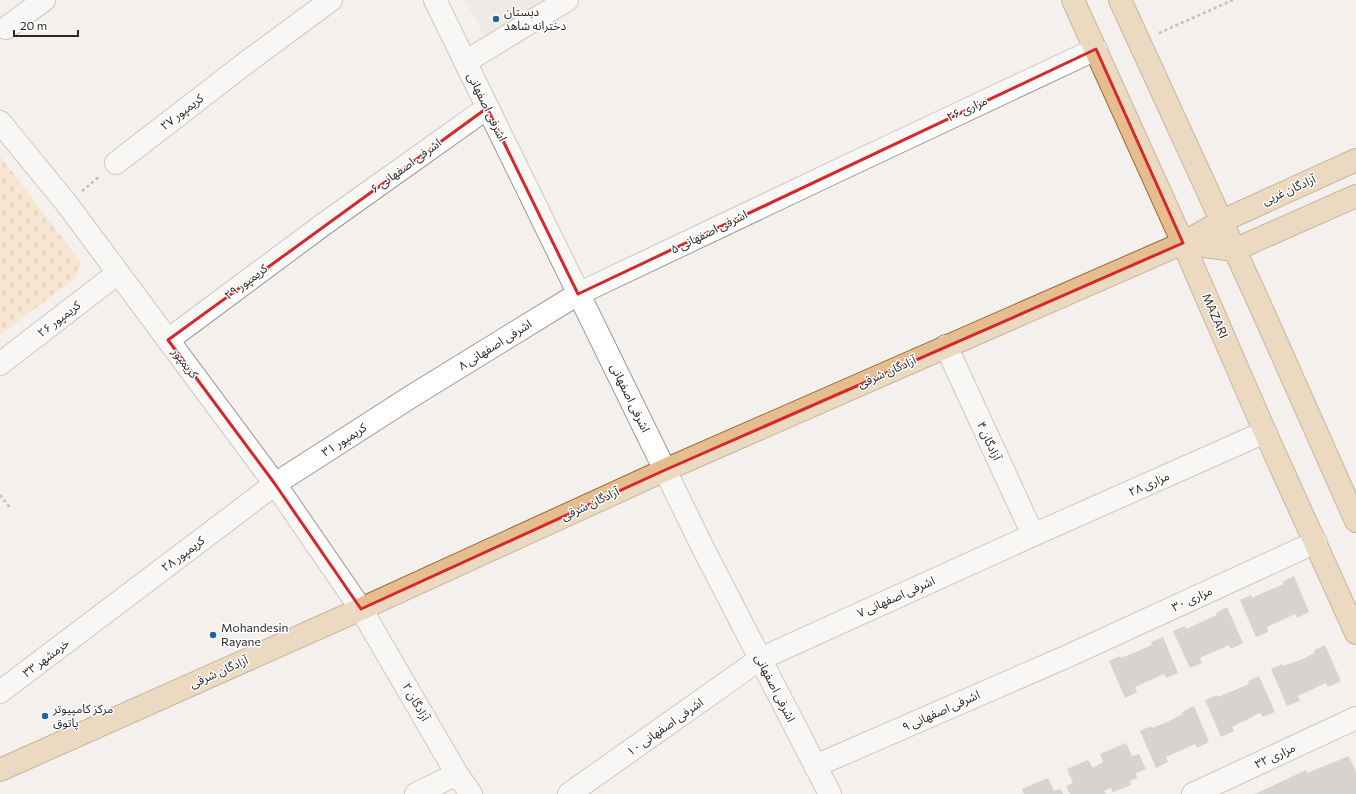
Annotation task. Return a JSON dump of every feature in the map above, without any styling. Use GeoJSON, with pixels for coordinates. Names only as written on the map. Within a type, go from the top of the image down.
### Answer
{"type":"FeatureCollection","features":[{"type":"Feature","properties":{"kind":"main road","name":"MAZARI"},"geometry":{"type":"LineString","coordinates":[[1074,0],[1183,243],[1265,432],[1356,633]]}},
{"type":"Feature","properties":{"kind":"main road"},"geometry":{"type":"LineString","coordinates":[[1120,0],[1222,221],[1356,521]]}},
{"type":"Feature","properties":{"kind":"main road","name":"آزادگان غربی"},"geometry":{"type":"LineString","coordinates":[[1222,221],[1356,160]]}},
{"type":"Feature","properties":{"kind":"main road"},"geometry":{"type":"LineString","coordinates":[[1183,243],[1234,250],[1356,196]]}},
{"type":"Feature","properties":{"kind":"main road","name":"آزادگان شرقی"},"geometry":{"type":"LineString","coordinates":[[0,770],[362,609],[665,470],[1183,243],[1222,221]]}},
{"type":"Feature","properties":{"kind":"street"},"geometry":{"type":"LineString","coordinates":[[6,28],[44,0]]}},
{"type":"Feature","properties":{"kind":"street","name":"کریمپور ۲۷"},"geometry":{"type":"LineString","coordinates":[[116,163],[247,62],[331,0]]}},
{"type":"Feature","properties":{"kind":"street","name":"اشرفی اصفهانی"},"geometry":{"type":"LineString","coordinates":[[435,0],[703,548],[830,794]]}},
{"type":"Feature","properties":{"kind":"street"},"geometry":{"type":"LineString","coordinates":[[465,62],[566,0]]}},
{"type":"Feature","properties":{"kind":"street","name":"مزاری ۲۶"},"geometry":{"type":"LineString","coordinates":[[839,170],[1096,49]]}},
{"type":"Feature","properties":{"kind":"street","name":"اشرفی اصفهانی ۶"},"geometry":{"type":"LineString","coordinates":[[324,224],[487,108]]}},
{"type":"Feature","properties":{"kind":"street","name":"کریمپور"},"geometry":{"type":"LineString","coordinates":[[0,122],[67,204],[275,484],[362,609]]}},
{"type":"Feature","properties":{"kind":"street","name":"اشرفی اصفهانی ۵"},"geometry":{"type":"LineString","coordinates":[[578,294],[839,170]]}},
{"type":"Feature","properties":{"kind":"street","name":"کریمپور ۲۹"},"geometry":{"type":"LineString","coordinates":[[168,340],[324,224]]}},
{"type":"Feature","properties":{"kind":"street","name":"کریمپور ۲۶"},"geometry":{"type":"LineString","coordinates":[[0,364],[118,273]]}},
{"type":"Feature","properties":{"kind":"street","name":"اشرفی اصفهانی ۸"},"geometry":{"type":"LineString","coordinates":[[412,396],[578,294]]}},
{"type":"Feature","properties":{"kind":"street","name":"آزادگان ۴"},"geometry":{"type":"LineString","coordinates":[[946,346],[1032,535]]}},
{"type":"Feature","properties":{"kind":"street","name":"کریمپور ۳۱"},"geometry":{"type":"LineString","coordinates":[[275,484],[412,396]]}},
{"type":"Feature","properties":{"kind":"street","name":"مزاری ۲۸"},"geometry":{"type":"LineString","coordinates":[[1032,535],[1265,432]]}},
{"type":"Feature","properties":{"kind":"street","name":"کریمپور ۲۸"},"geometry":{"type":"LineString","coordinates":[[91,624],[275,484]]}},
{"type":"Feature","properties":{"kind":"street","name":"اشرفی اصفهانی ۷"},"geometry":{"type":"LineString","coordinates":[[760,659],[1032,535]]}},
{"type":"Feature","properties":{"kind":"street","name":"مزاری ۳۰"},"geometry":{"type":"LineString","coordinates":[[1068,656],[1316,542]]}},
{"type":"Feature","properties":{"kind":"street","name":"آزادگان ۲"},"geometry":{"type":"LineString","coordinates":[[362,609],[471,794]]}},
{"type":"Feature","properties":{"kind":"street","name":"خرمشهر ۳۳"},"geometry":{"type":"LineString","coordinates":[[0,692],[91,624]]}},
{"type":"Feature","properties":{"kind":"street","name":"اشرفی اصفهانی ۹"},"geometry":{"type":"LineString","coordinates":[[815,766],[1068,656]]}},
{"type":"Feature","properties":{"kind":"street","name":"اشرفی اصفهانی ۱۰"},"geometry":{"type":"LineString","coordinates":[[569,794],[760,659]]}},
{"type":"Feature","properties":{"kind":"street","name":"مزاری ۳۲"},"geometry":{"type":"LineString","coordinates":[[1193,794],[1356,718]]}},
{"type":"Feature","properties":{"kind":"street"},"geometry":{"type":"LineString","coordinates":[[416,794],[458,774]]}},
{"type":"Feature","properties":{"kind":"path"},"geometry":{"type":"LineString","coordinates":[[1139,43],[1233,0]]}},
{"type":"Feature","properties":{"kind":"path"},"geometry":{"type":"LineString","coordinates":[[67,204],[116,163]]}},
{"type":"Feature","properties":{"kind":"path"},"geometry":{"type":"LineString","coordinates":[[0,494],[11,509]]}},
{"type":"Feature","properties":{"kind":"highlighted area"},"geometry":{"type":"Polygon","coordinates":[[[1096,49],[1183,243],[665,470],[361,609],[275,484],[168,340],[487,108],[578,294],[1096,49]]]}},
{"type":"Feature","properties":{"kind":"shaded area","name":"دبستان دخترانه شاهد"},"geometry":{"type":"Polygon","coordinates":[[[464,0],[547,0],[487,39],[464,0]]]}},
{"type":"Feature","properties":{"kind":"green space"},"geometry":{"type":"Polygon","coordinates":[[[0,156],[81,263],[74,279],[0,335],[0,156]]]}},
{"type":"Feature","properties":{"kind":"building"},"geometry":{"type":"Polygon","coordinates":[[[1294,576],[1309,612],[1297,618],[1295,614],[1267,627],[1268,632],[1256,637],[1240,600],[1251,595],[1252,598],[1284,584],[1282,582],[1294,576]]]}},
{"type":"Feature","properties":{"kind":"building"},"geometry":{"type":"Polygon","coordinates":[[[1227,607],[1243,643],[1231,649],[1229,645],[1200,658],[1202,663],[1190,668],[1173,631],[1185,626],[1186,629],[1217,615],[1216,613],[1227,607]]]}},
{"type":"Feature","properties":{"kind":"building"},"geometry":{"type":"Polygon","coordinates":[[[1163,637],[1178,673],[1166,678],[1164,674],[1135,687],[1137,692],[1125,698],[1109,661],[1120,656],[1121,658],[1152,645],[1151,642],[1163,637]]]}},
{"type":"Feature","properties":{"kind":"building"},"geometry":{"type":"Polygon","coordinates":[[[1325,645],[1341,681],[1328,687],[1326,683],[1298,696],[1300,701],[1287,706],[1271,669],[1282,664],[1283,666],[1298,661],[1315,653],[1313,651],[1325,645]]]}},
{"type":"Feature","properties":{"kind":"building"},"geometry":{"type":"Polygon","coordinates":[[[1259,676],[1275,712],[1263,717],[1260,713],[1232,727],[1234,731],[1221,737],[1205,700],[1217,695],[1217,697],[1249,684],[1248,681],[1259,676]]]}},
{"type":"Feature","properties":{"kind":"building"},"geometry":{"type":"Polygon","coordinates":[[[1194,706],[1209,742],[1197,748],[1195,744],[1166,757],[1168,762],[1156,768],[1140,731],[1151,726],[1152,728],[1167,722],[1183,714],[1182,712],[1194,706]]]}},
{"type":"Feature","properties":{"kind":"building"},"geometry":{"type":"Polygon","coordinates":[[[1126,743],[1132,756],[1139,754],[1146,769],[1136,773],[1137,778],[1130,781],[1131,785],[1113,792],[1111,788],[1108,789],[1104,791],[1106,794],[1070,794],[1066,786],[1073,783],[1067,769],[1088,760],[1093,768],[1103,762],[1100,754],[1126,743]]]}},
{"type":"Feature","properties":{"kind":"building"},"geometry":{"type":"Polygon","coordinates":[[[1349,756],[1356,772],[1356,794],[1255,794],[1306,770],[1307,773],[1349,756]]]}},
{"type":"Feature","properties":{"kind":"building"},"geometry":{"type":"Polygon","coordinates":[[[1048,778],[1054,791],[1061,789],[1063,794],[1024,794],[1022,789],[1048,778]]]}},
{"type":"Feature","properties":{"kind":"place","name":"دبستان دخترانه شاهد"},"geometry":{"type":"Point","coordinates":[496,19]}},
{"type":"Feature","properties":{"kind":"place","name":"Mohandesin Rayane"},"geometry":{"type":"Point","coordinates":[213,635]}},
{"type":"Feature","properties":{"kind":"place","name":"مرکز کامپیوتر پاتوق"},"geometry":{"type":"Point","coordinates":[45,716]}}]}
